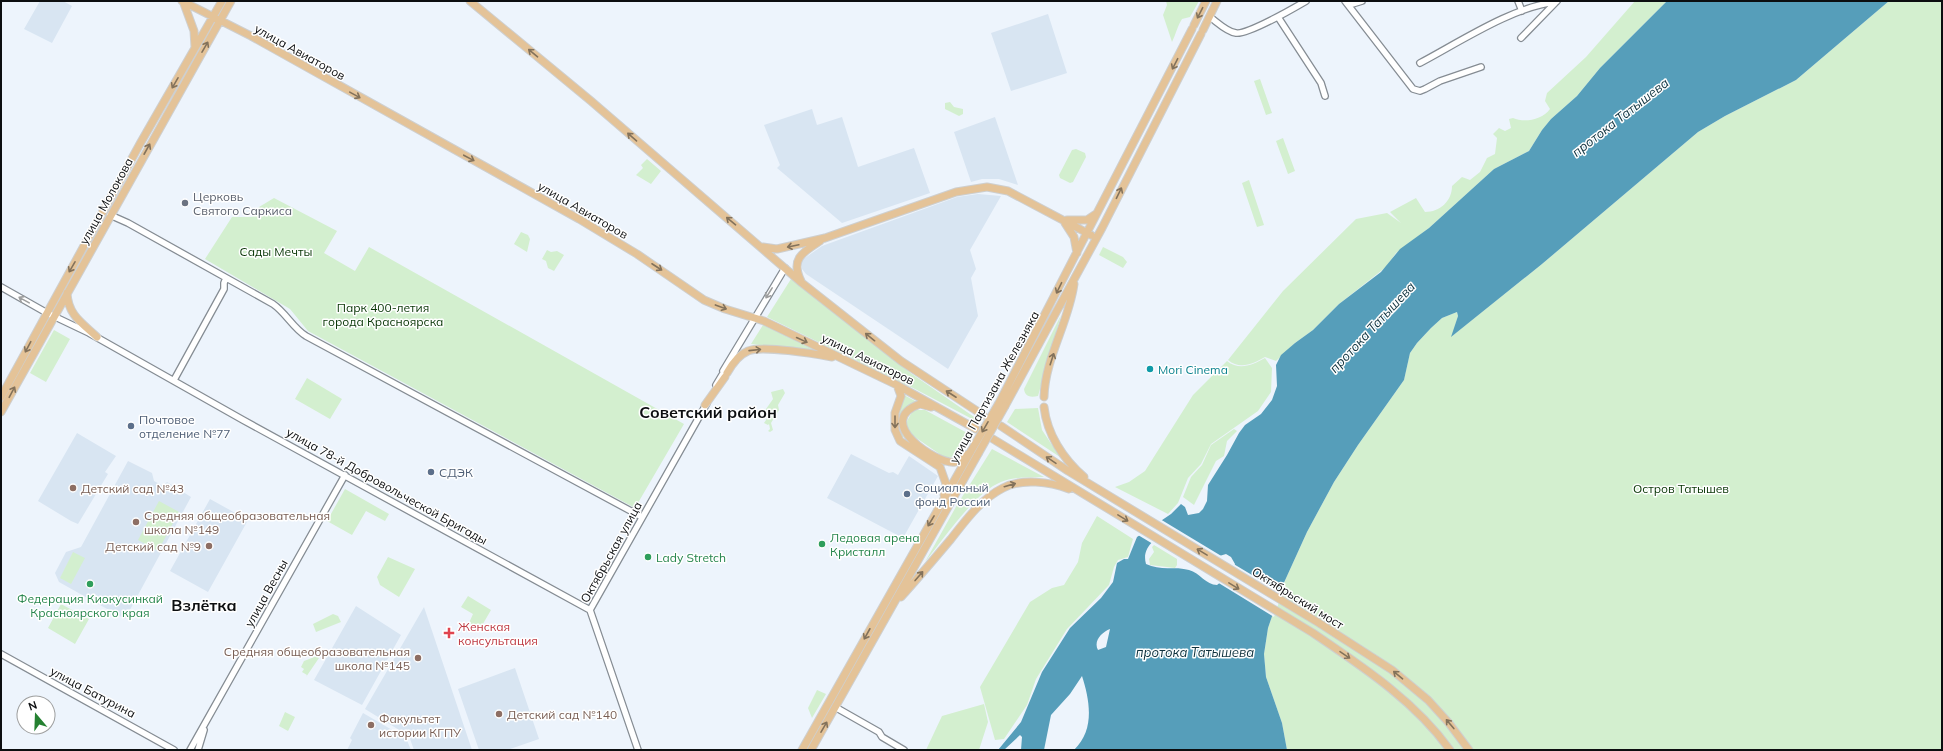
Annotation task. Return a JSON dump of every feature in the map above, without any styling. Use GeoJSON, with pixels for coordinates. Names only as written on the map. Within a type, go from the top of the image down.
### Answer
{"type":"FeatureCollection","features":[{"type":"Feature","properties":{"kind":"main road","name":"улица Авиаторов"},"geometry":{"type":"LineString","coordinates":[[182,1],[579,219],[637,254],[704,300],[720,308],[754,318],[843,359],[897,385],[976,429]]}},
{"type":"Feature","properties":{"kind":"main road"},"geometry":{"type":"LineString","coordinates":[[182,1],[194,31],[196,40],[194,49]]}},
{"type":"Feature","properties":{"kind":"main road","name":"улица Молокова"},"geometry":{"type":"LineString","coordinates":[[1,397],[47,312],[222,1]]}},
{"type":"Feature","properties":{"kind":"main road","name":"улица Молокова"},"geometry":{"type":"LineString","coordinates":[[1,412],[231,1]]}},
{"type":"Feature","properties":{"kind":"main road","name":"улица Авиаторов"},"geometry":{"type":"LineString","coordinates":[[470,1],[591,101],[802,283],[901,361],[983,415]]}},
{"type":"Feature","properties":{"kind":"main road","name":"улица Партизана Железняка"},"geometry":{"type":"LineString","coordinates":[[1002,405],[1087,233],[1206,1]]}},
{"type":"Feature","properties":{"kind":"main road","name":"улица Партизана Железняка"},"geometry":{"type":"LineString","coordinates":[[811,750],[893,605],[975,453],[1075,278],[1217,1]]}},
{"type":"Feature","properties":{"kind":"main road"},"geometry":{"type":"LineString","coordinates":[[760,247],[777,249],[826,238],[956,192],[981,188],[998,188],[1008,191],[1096,238]]}},
{"type":"Feature","properties":{"kind":"main road"},"geometry":{"type":"LineString","coordinates":[[1062,220],[1076,222],[1087,220],[1100,210]]}},
{"type":"Feature","properties":{"kind":"main road"},"geometry":{"type":"LineString","coordinates":[[1062,220],[1074,237],[1077,253]]}},
{"type":"Feature","properties":{"kind":"main road"},"geometry":{"type":"LineString","coordinates":[[802,283],[798,274],[797,264],[800,256],[826,238]]}},
{"type":"Feature","properties":{"kind":"main road"},"geometry":{"type":"LineString","coordinates":[[1044,397],[1047,376],[1072,300],[1075,278]]}},
{"type":"Feature","properties":{"kind":"main road"},"geometry":{"type":"LineString","coordinates":[[67,293],[68,304],[71,312],[97,337]]}},
{"type":"Feature","properties":{"kind":"main road"},"geometry":{"type":"LineString","coordinates":[[705,405],[724,374],[734,362],[741,355],[756,349],[820,355],[843,359]]}},
{"type":"Feature","properties":{"kind":"main road"},"geometry":{"type":"LineString","coordinates":[[897,385],[901,396],[895,413],[895,430],[900,441],[940,467],[946,484],[942,504]]}},
{"type":"Feature","properties":{"kind":"main road"},"geometry":{"type":"LineString","coordinates":[[943,410],[924,405],[914,406],[904,417],[904,432],[916,444],[946,461],[960,460],[975,453]]}},
{"type":"Feature","properties":{"kind":"main road"},"geometry":{"type":"LineString","coordinates":[[1044,407],[1048,426],[1064,456],[1072,467],[1096,488]]}},
{"type":"Feature","properties":{"kind":"main road"},"geometry":{"type":"LineString","coordinates":[[1001,426],[1096,488]]}},
{"type":"Feature","properties":{"kind":"main road"},"geometry":{"type":"LineString","coordinates":[[993,439],[1089,498]]}},
{"type":"Feature","properties":{"kind":"main road","name":"улица Партизана Железняка"},"geometry":{"type":"LineString","coordinates":[[802,750],[942,504],[975,453]]}},
{"type":"Feature","properties":{"kind":"main road"},"geometry":{"type":"LineString","coordinates":[[893,605],[977,508],[991,494],[1004,487],[1017,483],[1044,483],[1057,485],[1089,498]]}},
{"type":"Feature","properties":{"kind":"main road","name":"Октябрьский мост"},"geometry":{"type":"LineString","coordinates":[[1096,488],[1319,623],[1392,670],[1422,695],[1448,722],[1469,750]]}},
{"type":"Feature","properties":{"kind":"main road","name":"Октябрьский мост"},"geometry":{"type":"LineString","coordinates":[[1089,498],[1313,633],[1380,680],[1425,720],[1450,750]]}},
{"type":"Feature","properties":{"kind":"street"},"geometry":{"type":"LineString","coordinates":[[1210,17],[1236,33],[1278,17],[1306,1]]}},
{"type":"Feature","properties":{"kind":"street"},"geometry":{"type":"LineString","coordinates":[[1362,1],[1347,3],[1354,15],[1413,89],[1420,91],[1440,81],[1481,67]]}},
{"type":"Feature","properties":{"kind":"street"},"geometry":{"type":"LineString","coordinates":[[1518,1],[1522,11]]}},
{"type":"Feature","properties":{"kind":"street"},"geometry":{"type":"LineString","coordinates":[[1420,63],[1475,33],[1522,11],[1544,3],[1557,1]]}},
{"type":"Feature","properties":{"kind":"street"},"geometry":{"type":"LineString","coordinates":[[1521,38],[1557,1]]}},
{"type":"Feature","properties":{"kind":"street"},"geometry":{"type":"LineString","coordinates":[[1278,17],[1321,83],[1325,96]]}},
{"type":"Feature","properties":{"kind":"street"},"geometry":{"type":"LineString","coordinates":[[110,215],[128,223],[225,280],[273,304],[285,314],[300,333],[642,517]]}},
{"type":"Feature","properties":{"kind":"street"},"geometry":{"type":"LineString","coordinates":[[724,374],[754,318],[784,268]]}},
{"type":"Feature","properties":{"kind":"street"},"geometry":{"type":"LineString","coordinates":[[174,380],[224,289],[225,280]]}},
{"type":"Feature","properties":{"kind":"street","name":"улица 78-й Добровольческой Бригады"},"geometry":{"type":"LineString","coordinates":[[1,287],[97,337],[590,610]]}},
{"type":"Feature","properties":{"kind":"street","name":"Октябрьская улица"},"geometry":{"type":"LineString","coordinates":[[638,750],[590,610],[705,405]]}},
{"type":"Feature","properties":{"kind":"street","name":"улица Весны"},"geometry":{"type":"LineString","coordinates":[[190,750],[345,475]]}},
{"type":"Feature","properties":{"kind":"street","name":"улица Батурина"},"geometry":{"type":"LineString","coordinates":[[1,654],[174,750]]}},
{"type":"Feature","properties":{"kind":"street"},"geometry":{"type":"LineString","coordinates":[[835,707],[879,732],[882,736],[904,750]]}},
{"type":"Feature","properties":{"kind":"street","name":"улица Весны"},"geometry":{"type":"LineString","coordinates":[[198,750],[206,722]]}},
{"type":"Feature","properties":{"kind":"shaded area"},"geometry":{"type":"Polygon","coordinates":[[[40,1],[63,1],[72,6],[52,43],[24,29],[40,1]]]}},
{"type":"Feature","properties":{"kind":"shaded area"},"geometry":{"type":"Polygon","coordinates":[[[1048,14],[1067,73],[1011,91],[991,33],[1048,14]]]}},
{"type":"Feature","properties":{"kind":"shaded area"},"geometry":{"type":"Polygon","coordinates":[[[812,109],[817,125],[842,117],[858,167],[914,148],[930,193],[842,223],[777,168],[780,165],[764,125],[812,109]]]}},
{"type":"Feature","properties":{"kind":"shaded area"},"geometry":{"type":"Polygon","coordinates":[[[995,117],[1018,185],[999,179],[982,179],[971,182],[954,132],[995,117]]]}},
{"type":"Feature","properties":{"kind":"shaded area"},"geometry":{"type":"Polygon","coordinates":[[[978,194],[1001,196],[970,250],[976,269],[971,278],[978,316],[948,369],[806,274],[802,269],[802,260],[822,246],[957,197],[978,194]]]}},
{"type":"Feature","properties":{"kind":"shaded area","name":"Детский сад №43"},"geometry":{"type":"Polygon","coordinates":[[[77,433],[116,456],[105,472],[108,474],[78,524],[38,501],[77,433]]]}},
{"type":"Feature","properties":{"kind":"shaded area"},"geometry":{"type":"Polygon","coordinates":[[[851,454],[889,473],[893,472],[898,475],[909,456],[938,476],[903,538],[827,498],[851,454]]]}},
{"type":"Feature","properties":{"kind":"shaded area","name":"Средняя общеобразовательная школа №149"},"geometry":{"type":"Polygon","coordinates":[[[128,461],[152,473],[154,481],[163,486],[167,482],[191,497],[125,619],[59,582],[55,573],[66,552],[81,547],[128,461]]]}},
{"type":"Feature","properties":{"kind":"shaded area","name":"Детский сад №9"},"geometry":{"type":"Polygon","coordinates":[[[210,499],[248,520],[208,592],[170,571],[210,499]]]}},
{"type":"Feature","properties":{"kind":"shaded area"},"geometry":{"type":"Polygon","coordinates":[[[356,606],[401,635],[362,705],[314,680],[356,606]]]}},
{"type":"Feature","properties":{"kind":"shaded area","name":"Средняя общеобразовательная школа №145"},"geometry":{"type":"Polygon","coordinates":[[[424,607],[472,750],[414,750],[409,736],[365,709],[424,607]]]}},
{"type":"Feature","properties":{"kind":"shaded area","name":"Детский сад №140"},"geometry":{"type":"Polygon","coordinates":[[[515,668],[539,739],[507,750],[479,750],[458,689],[515,668]]]}},
{"type":"Feature","properties":{"kind":"shaded area","name":"Факультет истории КГПУ"},"geometry":{"type":"Polygon","coordinates":[[[363,713],[406,738],[411,750],[347,750],[352,740],[350,738],[363,713]]]}},
{"type":"Feature","properties":{"kind":"green space"},"geometry":{"type":"Polygon","coordinates":[[[1166,1],[1199,1],[1190,17],[1182,19],[1172,42],[1163,15],[1167,5],[1166,1]]]}},
{"type":"Feature","properties":{"kind":"green space"},"geometry":{"type":"Polygon","coordinates":[[[1635,1],[1667,1],[1600,68],[1577,96],[1551,119],[1529,151],[1494,169],[1429,228],[1396,253],[1386,267],[1339,304],[1313,330],[1295,343],[1276,361],[1265,357],[1251,364],[1237,365],[1228,360],[1283,291],[1356,219],[1387,213],[1401,223],[1390,212],[1416,198],[1425,212],[1436,210],[1444,205],[1450,196],[1452,186],[1462,177],[1470,180],[1480,172],[1487,158],[1495,154],[1497,138],[1493,134],[1499,128],[1505,131],[1511,128],[1509,119],[1533,120],[1547,113],[1550,109],[1545,101],[1547,93],[1586,57],[1635,1]]]}},
{"type":"Feature","properties":{"kind":"green space","name":"Остров Татышев"},"geometry":{"type":"Polygon","coordinates":[[[1889,1],[1942,1],[1942,750],[1287,750],[1282,723],[1266,677],[1264,654],[1268,628],[1282,587],[1307,532],[1334,482],[1404,380],[1410,353],[1417,343],[1442,318],[1457,312],[1458,316],[1452,336],[1542,264],[1698,132],[1725,116],[1796,80],[1889,1]]]}},
{"type":"Feature","properties":{"kind":"green space"},"geometry":{"type":"Polygon","coordinates":[[[1260,79],[1272,113],[1266,115],[1254,81],[1260,79]]]}},
{"type":"Feature","properties":{"kind":"green space"},"geometry":{"type":"Polygon","coordinates":[[[950,102],[954,107],[963,109],[963,114],[959,116],[945,109],[945,103],[950,102]]]}},
{"type":"Feature","properties":{"kind":"green space"},"geometry":{"type":"Polygon","coordinates":[[[1283,138],[1295,171],[1288,174],[1276,141],[1283,138]]]}},
{"type":"Feature","properties":{"kind":"green space"},"geometry":{"type":"Polygon","coordinates":[[[1076,149],[1085,153],[1086,157],[1073,182],[1070,183],[1060,178],[1059,175],[1072,150],[1076,149]]]}},
{"type":"Feature","properties":{"kind":"green space"},"geometry":{"type":"Polygon","coordinates":[[[647,159],[661,171],[651,184],[636,175],[643,168],[641,165],[647,159]]]}},
{"type":"Feature","properties":{"kind":"green space"},"geometry":{"type":"Polygon","coordinates":[[[1249,180],[1264,225],[1257,227],[1242,183],[1249,180]]]}},
{"type":"Feature","properties":{"kind":"green space","name":"Парк 400-летия города Красноярска"},"geometry":{"type":"Polygon","coordinates":[[[274,198],[337,231],[324,253],[355,271],[369,247],[684,424],[635,508],[308,331],[290,309],[205,259],[232,217],[252,217],[259,207],[274,198]]]}},
{"type":"Feature","properties":{"kind":"green space"},"geometry":{"type":"Polygon","coordinates":[[[521,232],[528,235],[530,239],[527,252],[514,244],[521,232]]]}},
{"type":"Feature","properties":{"kind":"green space"},"geometry":{"type":"Polygon","coordinates":[[[1103,247],[1123,257],[1127,262],[1123,268],[1099,255],[1103,247]]]}},
{"type":"Feature","properties":{"kind":"green space"},"geometry":{"type":"Polygon","coordinates":[[[547,250],[551,252],[557,251],[564,255],[554,271],[548,268],[546,261],[542,259],[547,250]]]}},
{"type":"Feature","properties":{"kind":"green space"},"geometry":{"type":"Polygon","coordinates":[[[791,279],[912,374],[977,419],[976,421],[917,390],[767,317],[791,279]]]}},
{"type":"Feature","properties":{"kind":"green space"},"geometry":{"type":"Polygon","coordinates":[[[1061,315],[1038,396],[1029,396],[1026,394],[1024,389],[1061,315]]]}},
{"type":"Feature","properties":{"kind":"green space"},"geometry":{"type":"Polygon","coordinates":[[[763,325],[817,351],[751,344],[763,325]]]}},
{"type":"Feature","properties":{"kind":"green space"},"geometry":{"type":"Polygon","coordinates":[[[54,330],[70,339],[46,382],[30,373],[54,330]]]}},
{"type":"Feature","properties":{"kind":"green space"},"geometry":{"type":"Polygon","coordinates":[[[1265,358],[1272,368],[1271,392],[1258,411],[1211,444],[1201,464],[1188,478],[1178,503],[1168,514],[1115,487],[1129,482],[1145,471],[1193,395],[1227,361],[1236,366],[1246,366],[1265,358]]]}},
{"type":"Feature","properties":{"kind":"green space"},"geometry":{"type":"Polygon","coordinates":[[[307,378],[342,399],[330,419],[295,399],[307,378]]]}},
{"type":"Feature","properties":{"kind":"green space"},"geometry":{"type":"Polygon","coordinates":[[[783,389],[785,393],[778,405],[779,410],[771,423],[773,430],[770,432],[768,431],[770,429],[769,424],[764,423],[768,417],[766,409],[773,399],[771,392],[783,389]]]}},
{"type":"Feature","properties":{"kind":"green space"},"geometry":{"type":"Polygon","coordinates":[[[904,395],[917,402],[907,407],[900,421],[904,437],[902,438],[897,419],[904,395]]]}},
{"type":"Feature","properties":{"kind":"green space"},"geometry":{"type":"Polygon","coordinates":[[[1038,408],[1042,430],[1060,457],[1007,422],[1015,409],[1038,408]]]}},
{"type":"Feature","properties":{"kind":"green space"},"geometry":{"type":"Polygon","coordinates":[[[913,410],[925,410],[971,435],[960,454],[948,458],[941,455],[909,433],[906,423],[913,410]]]}},
{"type":"Feature","properties":{"kind":"green space"},"geometry":{"type":"Polygon","coordinates":[[[1234,429],[1237,431],[1227,441],[1224,456],[1216,461],[1194,505],[1183,497],[1191,477],[1202,465],[1211,445],[1234,429]]]}},
{"type":"Feature","properties":{"kind":"green space"},"geometry":{"type":"Polygon","coordinates":[[[992,449],[1044,477],[1006,480],[991,487],[970,506],[925,562],[957,505],[992,449]]]}},
{"type":"Feature","properties":{"kind":"green space"},"geometry":{"type":"Polygon","coordinates":[[[345,489],[389,514],[385,521],[366,511],[352,535],[327,521],[345,489]]]}},
{"type":"Feature","properties":{"kind":"green space"},"geometry":{"type":"Polygon","coordinates":[[[159,501],[179,512],[158,551],[138,540],[159,501]]]}},
{"type":"Feature","properties":{"kind":"green space"},"geometry":{"type":"Polygon","coordinates":[[[1097,516],[1133,539],[1128,557],[1118,560],[1114,567],[1109,585],[1067,629],[1036,679],[1027,705],[1004,739],[995,740],[980,687],[1030,602],[1052,588],[1064,585],[1078,562],[1082,543],[1097,516]]]}},
{"type":"Feature","properties":{"kind":"green space"},"geometry":{"type":"Polygon","coordinates":[[[1154,545],[1177,559],[1177,565],[1175,568],[1150,565],[1149,559],[1154,552],[1152,547],[1154,545]]]}},
{"type":"Feature","properties":{"kind":"green space"},"geometry":{"type":"Polygon","coordinates":[[[73,552],[85,558],[71,584],[60,578],[73,552]]]}},
{"type":"Feature","properties":{"kind":"green space"},"geometry":{"type":"Polygon","coordinates":[[[388,557],[415,569],[399,597],[380,585],[377,577],[388,557]]]}},
{"type":"Feature","properties":{"kind":"green space"},"geometry":{"type":"Polygon","coordinates":[[[468,596],[491,610],[480,629],[469,623],[473,614],[461,607],[468,596]]]}},
{"type":"Feature","properties":{"kind":"green space"},"geometry":{"type":"Polygon","coordinates":[[[61,604],[89,619],[75,644],[48,628],[61,604]]]}},
{"type":"Feature","properties":{"kind":"green space"},"geometry":{"type":"Polygon","coordinates":[[[333,614],[338,616],[341,622],[316,632],[313,624],[333,614]]]}},
{"type":"Feature","properties":{"kind":"green space"},"geometry":{"type":"Polygon","coordinates":[[[317,656],[319,658],[306,677],[307,675],[302,672],[304,669],[301,667],[304,661],[317,656]]]}},
{"type":"Feature","properties":{"kind":"green space"},"geometry":{"type":"Polygon","coordinates":[[[817,690],[826,694],[812,718],[808,708],[817,690]]]}},
{"type":"Feature","properties":{"kind":"green space"},"geometry":{"type":"Polygon","coordinates":[[[984,704],[988,722],[979,750],[926,750],[942,716],[984,704]]]}},
{"type":"Feature","properties":{"kind":"green space"},"geometry":{"type":"Polygon","coordinates":[[[285,712],[295,717],[288,731],[279,726],[285,712]]]}},
{"type":"Feature","properties":{"kind":"water","name":"протока Татышева"},"geometry":{"type":"Polygon","coordinates":[[[1667,1],[1889,1],[1796,80],[1725,116],[1698,132],[1542,264],[1451,337],[1458,316],[1457,312],[1442,318],[1417,343],[1410,353],[1404,380],[1334,482],[1307,532],[1282,587],[1268,628],[1264,654],[1266,677],[1282,723],[1287,750],[1074,750],[1081,742],[1085,734],[1089,715],[1089,705],[1082,676],[1070,694],[1051,715],[1044,750],[1021,750],[1022,737],[1020,735],[1004,750],[998,750],[1021,722],[1042,672],[1070,628],[1101,598],[1113,582],[1117,563],[1124,559],[1128,559],[1137,537],[1171,514],[1181,504],[1185,507],[1188,515],[1199,513],[1203,509],[1207,501],[1208,485],[1239,433],[1245,425],[1261,414],[1272,400],[1277,386],[1276,365],[1281,355],[1313,330],[1339,304],[1381,272],[1400,249],[1429,228],[1494,169],[1529,151],[1551,119],[1577,96],[1600,68],[1667,1]],[[1171,532],[1160,536],[1151,543],[1146,552],[1146,564],[1162,568],[1189,570],[1206,581],[1217,585],[1232,573],[1235,564],[1231,557],[1226,554],[1216,557],[1171,532]],[[1110,629],[1104,632],[1097,640],[1098,650],[1106,647],[1110,629]]]}},
{"type":"Feature","properties":{"kind":"pier"},"geometry":{"type":"Polygon","coordinates":[[[1160,519],[1223,557],[1216,559],[1170,534],[1160,537],[1153,544],[1138,535],[1160,519]]]}},
{"type":"Feature","properties":{"kind":"pier"},"geometry":{"type":"Polygon","coordinates":[[[1232,563],[1282,593],[1274,617],[1217,582],[1230,572],[1232,563]]]}},
{"type":"Feature","properties":{"kind":"place","name":"Церковь Святого Саркиса"},"geometry":{"type":"Point","coordinates":[185,203]}},
{"type":"Feature","properties":{"kind":"place","name":"Mori Cinema"},"geometry":{"type":"Point","coordinates":[1150,369]}},
{"type":"Feature","properties":{"kind":"place","name":"Почтовое отделение №77"},"geometry":{"type":"Point","coordinates":[131,426]}},
{"type":"Feature","properties":{"kind":"place","name":"СДЭК"},"geometry":{"type":"Point","coordinates":[431,472]}},
{"type":"Feature","properties":{"kind":"place","name":"Детский сад №43"},"geometry":{"type":"Point","coordinates":[73,488]}},
{"type":"Feature","properties":{"kind":"place","name":"Социальный фонд России"},"geometry":{"type":"Point","coordinates":[907,494]}},
{"type":"Feature","properties":{"kind":"place","name":"Средняя общеобразовательная школа №149"},"geometry":{"type":"Point","coordinates":[136,522]}},
{"type":"Feature","properties":{"kind":"place","name":"Ледовая арена Кристалл"},"geometry":{"type":"Point","coordinates":[822,544]}},
{"type":"Feature","properties":{"kind":"place","name":"Детский сад №9"},"geometry":{"type":"Point","coordinates":[209,546]}},
{"type":"Feature","properties":{"kind":"place","name":"Lady Stretch"},"geometry":{"type":"Point","coordinates":[648,557]}},
{"type":"Feature","properties":{"kind":"place","name":"Федерация Киокусинкай Красноярского края"},"geometry":{"type":"Point","coordinates":[90,584]}},
{"type":"Feature","properties":{"kind":"place","name":"Женская консультация"},"geometry":{"type":"Point","coordinates":[449,633]}},
{"type":"Feature","properties":{"kind":"place","name":"Средняя общеобразовательная школа №145"},"geometry":{"type":"Point","coordinates":[418,658]}},
{"type":"Feature","properties":{"kind":"place","name":"Детский сад №140"},"geometry":{"type":"Point","coordinates":[499,714]}},
{"type":"Feature","properties":{"kind":"place","name":"Факультет истории КГПУ"},"geometry":{"type":"Point","coordinates":[371,725]}},
{"type":"Feature","properties":{"kind":"district","name":"Советский район"},"geometry":{"type":"Point","coordinates":[708,412]}},
{"type":"Feature","properties":{"kind":"district","name":"Взлётка"},"geometry":{"type":"Point","coordinates":[204,605]}},
{"type":"Feature","properties":{"kind":"park label","name":"Сады Мечты"},"geometry":{"type":"Point","coordinates":[276,251]}}]}
